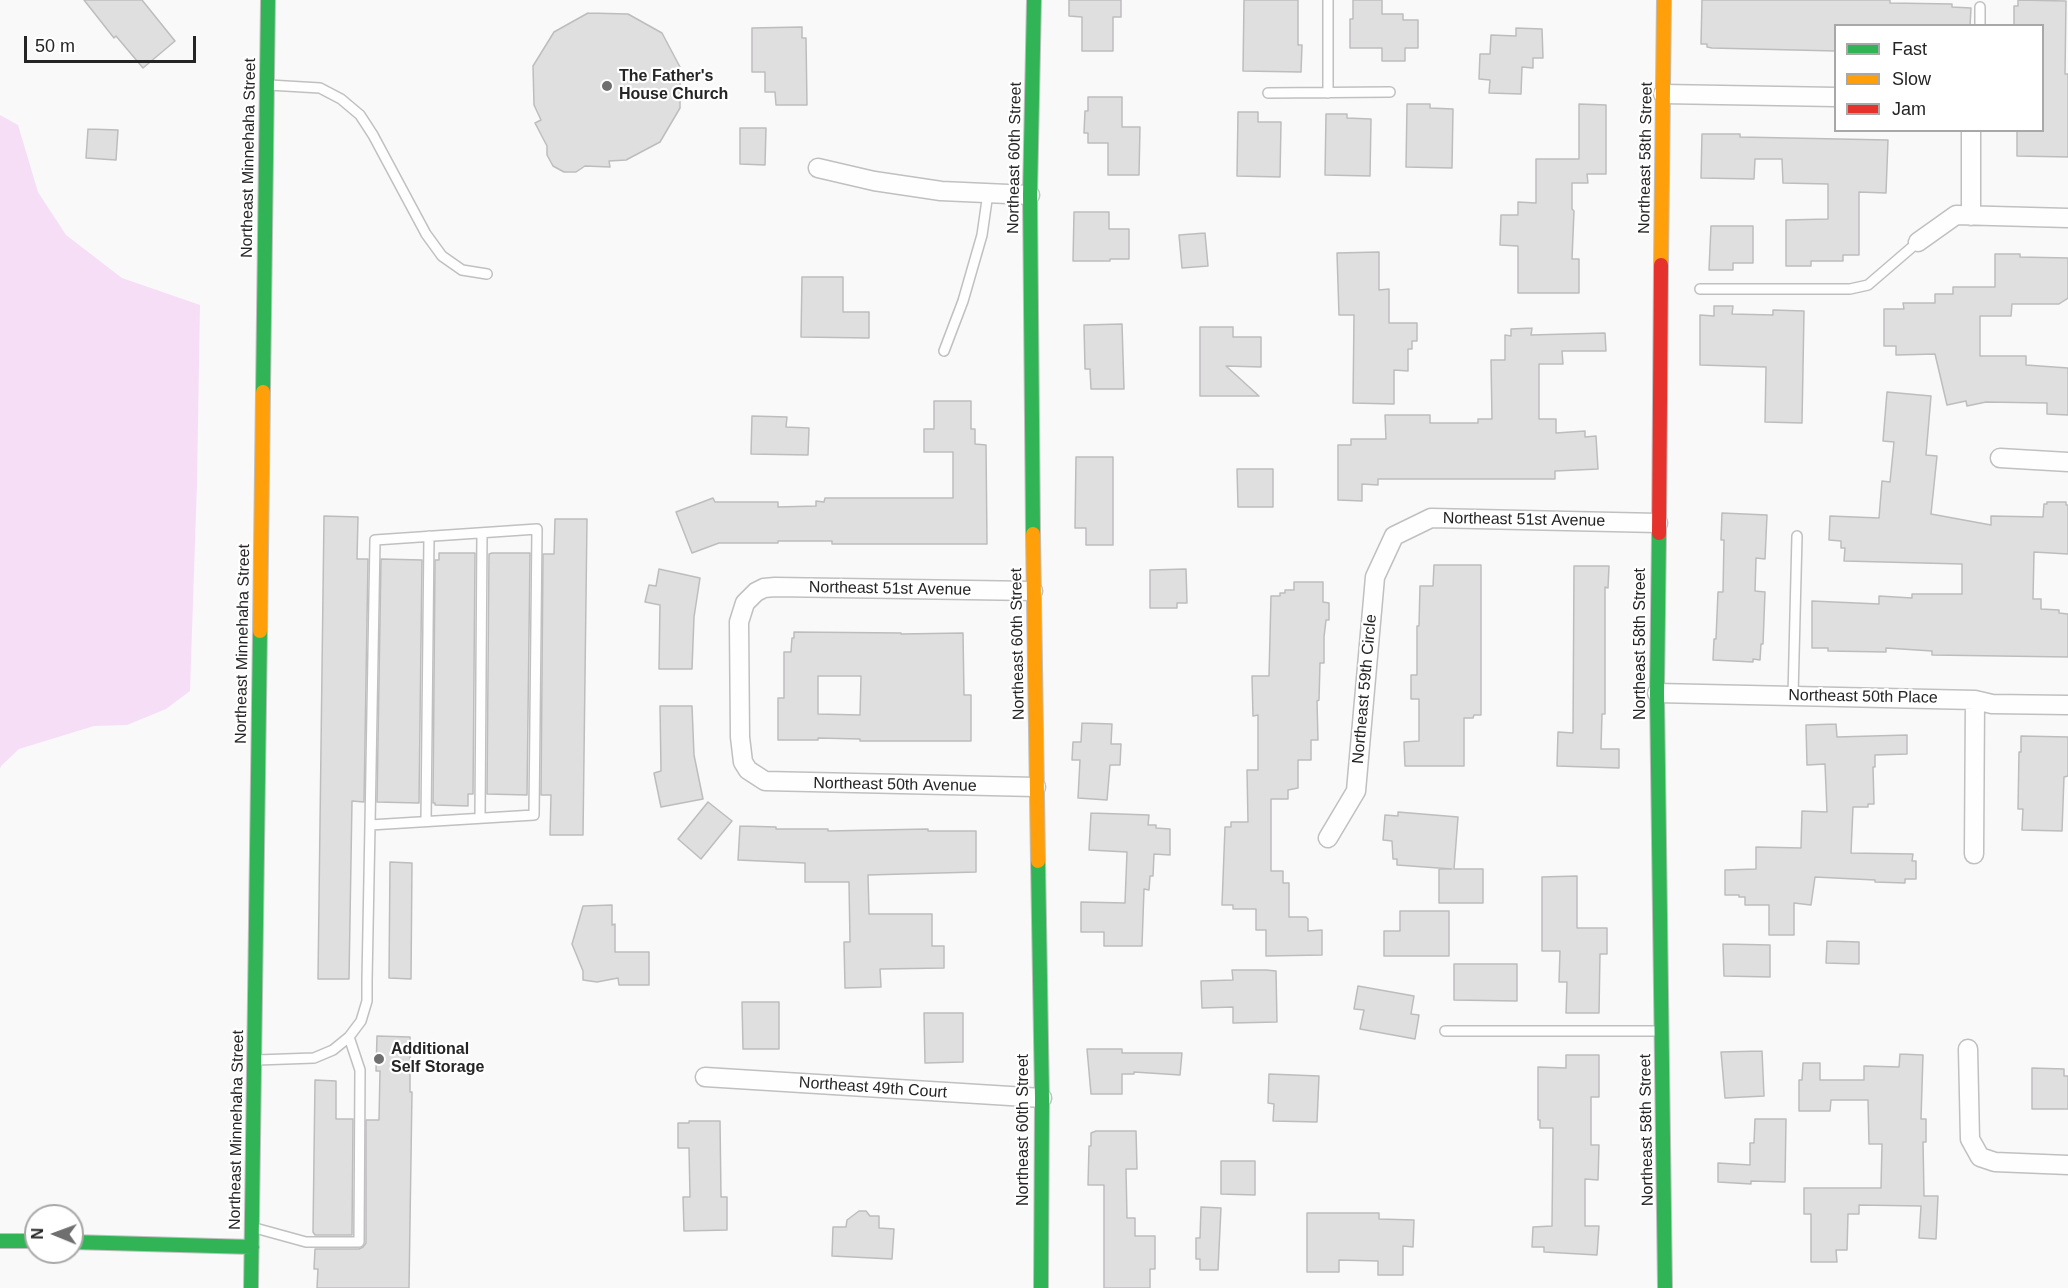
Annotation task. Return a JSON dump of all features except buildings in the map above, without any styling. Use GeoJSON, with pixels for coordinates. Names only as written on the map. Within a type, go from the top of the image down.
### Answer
{"type":"FeatureCollection","features":[{"type":"Feature","properties":{"kind":"street","name":"Northeast Minnehaha Street"},"geometry":{"type":"LineString","coordinates":[[251,1288],[268,0]]}},
{"type":"Feature","properties":{"kind":"street","name":"Northeast 60th Street"},"geometry":{"type":"LineString","coordinates":[[1034,0],[1030,195],[1033,591],[1042,1098],[1041,1288]]}},
{"type":"Feature","properties":{"kind":"street","name":"Northeast 58th Street"},"geometry":{"type":"LineString","coordinates":[[1664,0],[1657,693],[1665,1288]]}},
{"type":"Feature","properties":{"kind":"street"},"geometry":{"type":"LineString","coordinates":[[1663,94],[1834,97]]}},
{"type":"Feature","properties":{"kind":"street"},"geometry":{"type":"LineString","coordinates":[[1971,132],[1971,216]]}},
{"type":"Feature","properties":{"kind":"street"},"geometry":{"type":"LineString","coordinates":[[818,168],[896,185],[941,191],[1030,195]]}},
{"type":"Feature","properties":{"kind":"street"},"geometry":{"type":"LineString","coordinates":[[1917,242],[1956,216],[2068,218]]}},
{"type":"Feature","properties":{"kind":"street"},"geometry":{"type":"LineString","coordinates":[[2000,458],[2068,462]]}},
{"type":"Feature","properties":{"kind":"street","name":"Northeast 51st Avenue"},"geometry":{"type":"LineString","coordinates":[[1394,536],[1431,518],[1658,523]]}},
{"type":"Feature","properties":{"kind":"street","name":"Northeast 59th Circle"},"geometry":{"type":"LineString","coordinates":[[1328,838],[1356,791],[1375,577],[1394,536]]}},
{"type":"Feature","properties":{"kind":"street","name":"Northeast 51st Avenue"},"geometry":{"type":"LineString","coordinates":[[755,776],[743,762],[740,737],[739,622],[741,612],[749,597],[764,588],[775,587],[1033,591]]}},
{"type":"Feature","properties":{"kind":"street","name":"Northeast 50th Place"},"geometry":{"type":"LineString","coordinates":[[1657,693],[1975,700],[1992,704],[2068,705]]}},
{"type":"Feature","properties":{"kind":"street"},"geometry":{"type":"LineString","coordinates":[[1974,854],[1975,700]]}},
{"type":"Feature","properties":{"kind":"street","name":"Northeast 50th Avenue"},"geometry":{"type":"LineString","coordinates":[[755,776],[765,781],[776,782],[1036,787]]}},
{"type":"Feature","properties":{"kind":"street"},"geometry":{"type":"LineString","coordinates":[[1968,1049],[1970,1139],[1980,1157],[1995,1162],[2068,1165]]}},
{"type":"Feature","properties":{"kind":"street","name":"Northeast 49th Court"},"geometry":{"type":"LineString","coordinates":[[705,1077],[1042,1098]]}},
{"type":"Feature","properties":{"kind":"street"},"geometry":{"type":"LineString","coordinates":[[0,1241],[24,1241]]}},
{"type":"Feature","properties":{"kind":"street"},"geometry":{"type":"LineString","coordinates":[[84,1242],[252,1247]]}},
{"type":"Feature","properties":{"kind":"lane"},"geometry":{"type":"LineString","coordinates":[[1328,0],[1328,93]]}},
{"type":"Feature","properties":{"kind":"lane"},"geometry":{"type":"LineString","coordinates":[[1980,7],[1980,24]]}},
{"type":"Feature","properties":{"kind":"lane"},"geometry":{"type":"LineString","coordinates":[[267,85],[320,87],[342,99],[360,115],[373,135],[426,234],[442,256],[462,270],[487,274]]}},
{"type":"Feature","properties":{"kind":"lane"},"geometry":{"type":"LineString","coordinates":[[1268,93],[1390,92]]}},
{"type":"Feature","properties":{"kind":"lane"},"geometry":{"type":"LineString","coordinates":[[944,351],[963,301],[982,235],[988,193]]}},
{"type":"Feature","properties":{"kind":"lane"},"geometry":{"type":"LineString","coordinates":[[1700,289],[1850,289],[1868,285],[1917,242]]}},
{"type":"Feature","properties":{"kind":"lane"},"geometry":{"type":"LineString","coordinates":[[254,1060],[314,1058],[333,1050],[349,1038],[361,1021],[367,1001],[370,825],[375,540],[537,530],[534,814],[370,825]]}},
{"type":"Feature","properties":{"kind":"lane"},"geometry":{"type":"LineString","coordinates":[[480,818],[482,533]]}},
{"type":"Feature","properties":{"kind":"lane"},"geometry":{"type":"LineString","coordinates":[[426,821],[429,536]]}},
{"type":"Feature","properties":{"kind":"lane"},"geometry":{"type":"LineString","coordinates":[[1793,696],[1797,536]]}},
{"type":"Feature","properties":{"kind":"lane"},"geometry":{"type":"LineString","coordinates":[[1445,1031],[1662,1031]]}},
{"type":"Feature","properties":{"kind":"lane"},"geometry":{"type":"LineString","coordinates":[[252,1227],[306,1242],[359,1242],[360,1070],[349,1038]]}},
{"type":"Feature","properties":{"kind":"shaded area"},"geometry":{"type":"Polygon","coordinates":[[[0,115],[18,125],[38,192],[66,235],[122,278],[200,305],[190,691],[166,709],[127,725],[94,726],[19,749],[0,769],[0,115]]]}},
{"type":"Feature","properties":{"kind":"traffic: fast"},"geometry":{"type":"LineString","coordinates":[[263,392],[268,0]]}},
{"type":"Feature","properties":{"kind":"traffic: fast"},"geometry":{"type":"LineString","coordinates":[[1033,534],[1030,195],[1034,0]]}},
{"type":"Feature","properties":{"kind":"traffic: fast"},"geometry":{"type":"LineString","coordinates":[[1659,533],[1657,693],[1665,1288]]}},
{"type":"Feature","properties":{"kind":"traffic: fast"},"geometry":{"type":"LineString","coordinates":[[251,1288],[260,631]]}},
{"type":"Feature","properties":{"kind":"traffic: fast"},"geometry":{"type":"LineString","coordinates":[[1038,861],[1042,1098],[1041,1288]]}},
{"type":"Feature","properties":{"kind":"traffic: fast"},"geometry":{"type":"LineString","coordinates":[[0,1241],[24,1241]]}},
{"type":"Feature","properties":{"kind":"traffic: fast"},"geometry":{"type":"LineString","coordinates":[[84,1242],[252,1247]]}},
{"type":"Feature","properties":{"kind":"traffic: slow"},"geometry":{"type":"LineString","coordinates":[[1661,265],[1664,0]]}},
{"type":"Feature","properties":{"kind":"traffic: slow"},"geometry":{"type":"LineString","coordinates":[[260,631],[263,392]]}},
{"type":"Feature","properties":{"kind":"traffic: slow"},"geometry":{"type":"LineString","coordinates":[[1033,534],[1038,861]]}},
{"type":"Feature","properties":{"kind":"traffic: jam"},"geometry":{"type":"LineString","coordinates":[[1659,533],[1661,265]]}},
{"type":"Feature","properties":{"kind":"place","name":"The Father's House Church"},"geometry":{"type":"Point","coordinates":[607,86]}},
{"type":"Feature","properties":{"kind":"place","name":"Additional Self Storage"},"geometry":{"type":"Point","coordinates":[379,1059]}}]}
